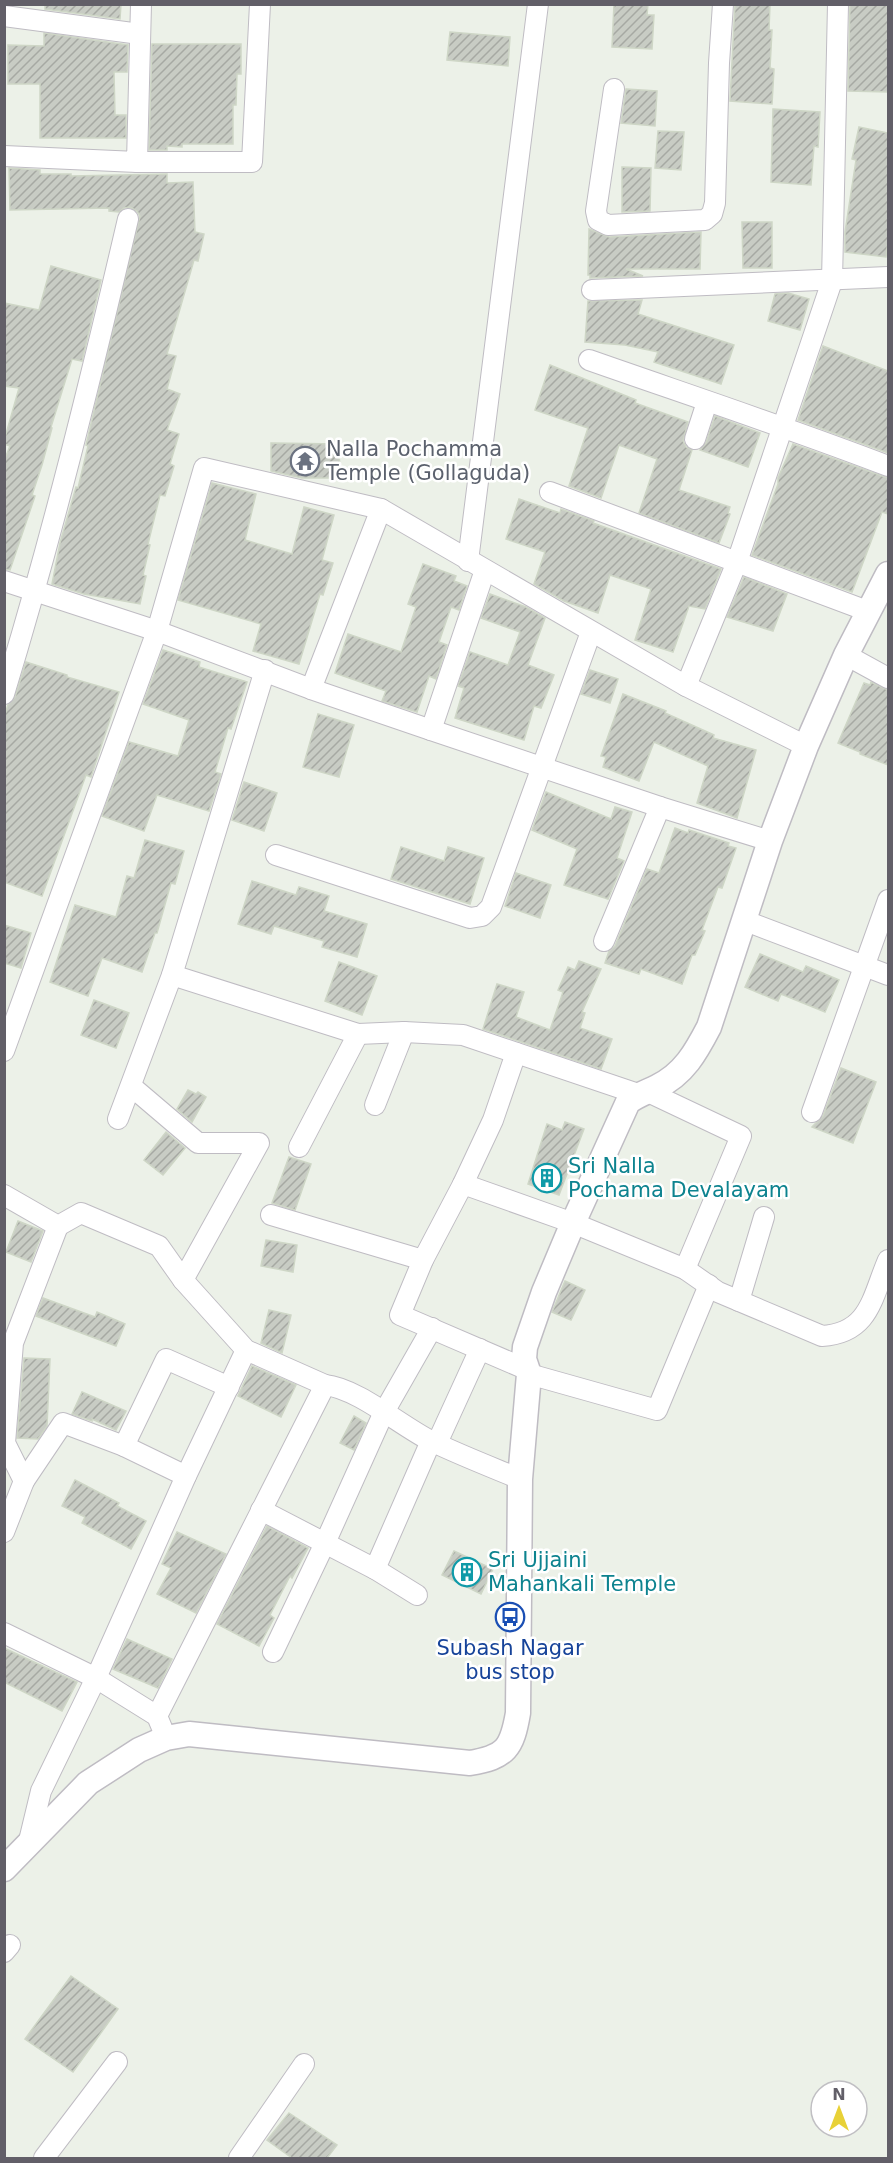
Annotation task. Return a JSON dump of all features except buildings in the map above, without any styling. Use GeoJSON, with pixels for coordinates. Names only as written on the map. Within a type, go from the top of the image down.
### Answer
{"type":"FeatureCollection","features":[{"type":"Feature","properties":{"kind":"street"},"geometry":{"type":"LineString","coordinates":[[136,162],[141,4]]}},
{"type":"Feature","properties":{"kind":"street"},"geometry":{"type":"LineString","coordinates":[[4,156],[136,162],[252,162],[260,4]]}},
{"type":"Feature","properties":{"kind":"street"},"geometry":{"type":"LineString","coordinates":[[431,730],[476,565],[538,4]]}},
{"type":"Feature","properties":{"kind":"street"},"geometry":{"type":"LineString","coordinates":[[614,88],[596,211],[598,220],[608,225],[705,220],[712,214],[715,203],[723,4]]}},
{"type":"Feature","properties":{"kind":"street"},"geometry":{"type":"LineString","coordinates":[[686,686],[737,562],[832,280],[838,4]]}},
{"type":"Feature","properties":{"kind":"street"},"geometry":{"type":"LineString","coordinates":[[4,16],[140,34]]}},
{"type":"Feature","properties":{"kind":"street"},"geometry":{"type":"LineString","coordinates":[[4,694],[35,592],[128,219]]}},
{"type":"Feature","properties":{"kind":"street"},"geometry":{"type":"LineString","coordinates":[[592,290],[888,276]]}},
{"type":"Feature","properties":{"kind":"street"},"geometry":{"type":"LineString","coordinates":[[589,360],[782,426],[888,466]]}},
{"type":"Feature","properties":{"kind":"street"},"geometry":{"type":"LineString","coordinates":[[695,439],[707,402]]}},
{"type":"Feature","properties":{"kind":"street"},"geometry":{"type":"LineString","coordinates":[[4,1051],[157,631],[204,468],[381,509],[686,686],[806,746]]}},
{"type":"Feature","properties":{"kind":"street"},"geometry":{"type":"LineString","coordinates":[[550,492],[870,612]]}},
{"type":"Feature","properties":{"kind":"street"},"geometry":{"type":"LineString","coordinates":[[311,688],[381,509]]}},
{"type":"Feature","properties":{"kind":"street"},"geometry":{"type":"LineString","coordinates":[[4,1633],[96,1678],[161,1727],[189,1734],[470,1762],[489,1760],[506,1751],[514,1735],[518,1713],[520,1479],[528,1372],[524,1359],[525,1347],[544,1292],[573,1223],[628,1102],[642,1093],[659,1087],[681,1072],[695,1054],[709,1026],[770,841],[806,746],[846,655],[888,574]]}},
{"type":"Feature","properties":{"kind":"street"},"geometry":{"type":"LineString","coordinates":[[4,581],[157,631],[431,730],[660,807],[770,841]]}},
{"type":"Feature","properties":{"kind":"street"},"geometry":{"type":"LineString","coordinates":[[276,855],[470,918],[483,916],[491,908],[591,632]]}},
{"type":"Feature","properties":{"kind":"street"},"geometry":{"type":"LineString","coordinates":[[846,655],[888,678]]}},
{"type":"Feature","properties":{"kind":"street"},"geometry":{"type":"LineString","coordinates":[[118,1119],[172,975],[265,670]]}},
{"type":"Feature","properties":{"kind":"street"},"geometry":{"type":"LineString","coordinates":[[604,941],[660,807]]}},
{"type":"Feature","properties":{"kind":"street"},"geometry":{"type":"LineString","coordinates":[[812,1112],[888,900]]}},
{"type":"Feature","properties":{"kind":"street"},"geometry":{"type":"LineString","coordinates":[[744,920],[888,975]]}},
{"type":"Feature","properties":{"kind":"street"},"geometry":{"type":"LineString","coordinates":[[172,975],[358,1034],[404,1032],[463,1035],[642,1093],[741,1136],[685,1269]]}},
{"type":"Feature","properties":{"kind":"street"},"geometry":{"type":"LineString","coordinates":[[375,1105],[404,1032]]}},
{"type":"Feature","properties":{"kind":"street"},"geometry":{"type":"LineString","coordinates":[[298,1147],[358,1034]]}},
{"type":"Feature","properties":{"kind":"street"},"geometry":{"type":"LineString","coordinates":[[516,1053],[493,1120],[423,1260],[400,1316],[432,1328],[528,1372],[657,1410],[709,1285]]}},
{"type":"Feature","properties":{"kind":"street"},"geometry":{"type":"LineString","coordinates":[[130,1086],[198,1143],[259,1143],[183,1280]]}},
{"type":"Feature","properties":{"kind":"street"},"geometry":{"type":"LineString","coordinates":[[463,1184],[573,1223],[685,1269],[718,1292],[822,1336],[839,1335],[852,1328],[868,1312],[888,1260]]}},
{"type":"Feature","properties":{"kind":"street"},"geometry":{"type":"LineString","coordinates":[[4,1195],[58,1226]]}},
{"type":"Feature","properties":{"kind":"street"},"geometry":{"type":"LineString","coordinates":[[24,1481],[5,1443],[9,1342],[58,1226],[81,1213],[159,1246],[183,1280],[246,1350],[325,1385],[335,1386],[434,1442],[520,1479]]}},
{"type":"Feature","properties":{"kind":"street"},"geometry":{"type":"LineString","coordinates":[[271,1215],[423,1260]]}},
{"type":"Feature","properties":{"kind":"street"},"geometry":{"type":"LineString","coordinates":[[739,1301],[764,1217]]}},
{"type":"Feature","properties":{"kind":"street"},"geometry":{"type":"LineString","coordinates":[[273,1652],[326,1543],[384,1412],[432,1328]]}},
{"type":"Feature","properties":{"kind":"street"},"geometry":{"type":"LineString","coordinates":[[375,1569],[480,1349]]}},
{"type":"Feature","properties":{"kind":"street"},"geometry":{"type":"LineString","coordinates":[[28,1845],[41,1791],[96,1678],[186,1476],[246,1350]]}},
{"type":"Feature","properties":{"kind":"street"},"geometry":{"type":"LineString","coordinates":[[124,1446],[166,1359],[229,1387]]}},
{"type":"Feature","properties":{"kind":"street"},"geometry":{"type":"LineString","coordinates":[[4,1869],[88,1783],[139,1750],[161,1727],[261,1510],[325,1385]]}},
{"type":"Feature","properties":{"kind":"street"},"geometry":{"type":"LineString","coordinates":[[4,1532],[24,1481],[63,1423],[124,1446],[186,1476]]}},
{"type":"Feature","properties":{"kind":"street"},"geometry":{"type":"LineString","coordinates":[[261,1510],[375,1569],[417,1595]]}},
{"type":"Feature","properties":{"kind":"street"},"geometry":{"type":"LineString","coordinates":[[44,2158],[117,2062]]}},
{"type":"Feature","properties":{"kind":"street"},"geometry":{"type":"LineString","coordinates":[[239,2158],[304,2064]]}},
{"type":"Feature","properties":{"kind":"place","name":"Nalla Pochamma Temple (Gollaguda)"},"geometry":{"type":"Point","coordinates":[305,461]}},
{"type":"Feature","properties":{"kind":"place","name":"Sri Nalla Pochama Devalayam"},"geometry":{"type":"Point","coordinates":[547,1178]}},
{"type":"Feature","properties":{"kind":"place","name":"Sri Ujjaini Mahankali Temple"},"geometry":{"type":"Point","coordinates":[467,1572]}},
{"type":"Feature","properties":{"kind":"place","name":"Subash Nagar bus stop"},"geometry":{"type":"Point","coordinates":[510,1617]}}]}
